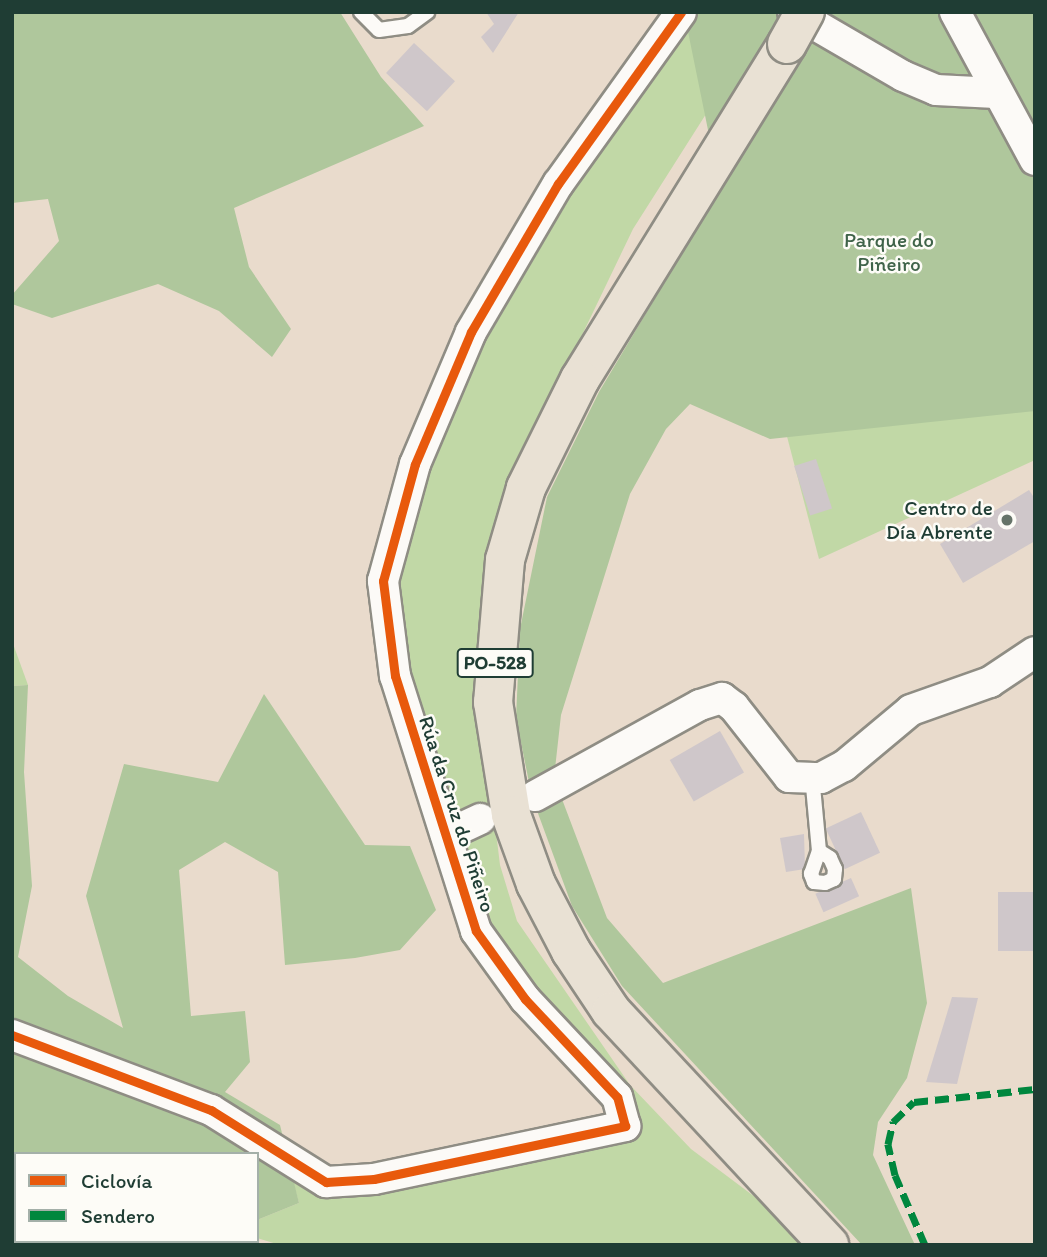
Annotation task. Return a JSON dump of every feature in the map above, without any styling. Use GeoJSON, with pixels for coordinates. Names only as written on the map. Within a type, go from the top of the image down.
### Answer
{"type":"FeatureCollection","features":[{"type":"Feature","properties":{"kind":"main road","name":"PO-528"},"geometry":{"type":"LineString","coordinates":[[795,23],[580,379],[526,488],[505,560],[493,702],[511,815],[536,884],[571,951],[611,1011],[829,1245]]}},
{"type":"Feature","properties":{"kind":"street","name":"Rúa da Cruz do Piñeiro"},"geometry":{"type":"LineString","coordinates":[[12,1035],[211,1110],[326,1182],[374,1179],[625,1126],[617,1097],[525,999],[476,931],[396,676],[383,581],[415,464],[471,332],[558,184],[681,12]]}},
{"type":"Feature","properties":{"kind":"street"},"geometry":{"type":"LineString","coordinates":[[955,12],[996,93],[1035,160]]}},
{"type":"Feature","properties":{"kind":"street"},"geometry":{"type":"LineString","coordinates":[[795,23],[936,90],[996,93]]}},
{"type":"Feature","properties":{"kind":"street"},"geometry":{"type":"LineString","coordinates":[[535,796],[700,705],[722,698],[734,706],[789,778],[821,778],[845,766],[911,710],[990,682],[1035,652]]}},
{"type":"Feature","properties":{"kind":"street","name":"Rúa da Cruz do Piñeiro"},"geometry":{"type":"LineString","coordinates":[[446,835],[480,819]]}},
{"type":"Feature","properties":{"kind":"lane"},"geometry":{"type":"LineString","coordinates":[[361,12],[379,30],[408,26],[427,12]]}},
{"type":"Feature","properties":{"kind":"lane"},"geometry":{"type":"LineString","coordinates":[[819,851],[813,786],[821,778]]}},
{"type":"Feature","properties":{"kind":"green space"},"geometry":{"type":"Polygon","coordinates":[[[12,12],[340,12],[381,77],[424,126],[234,208],[249,267],[291,329],[272,357],[219,311],[158,284],[52,318],[12,304],[12,295],[59,241],[48,199],[12,203],[12,12]]]}},
{"type":"Feature","properties":{"kind":"green space"},"geometry":{"type":"Polygon","coordinates":[[[684,12],[1035,12],[1035,411],[770,439],[690,404],[666,429],[630,494],[561,715],[554,778],[607,918],[663,983],[911,888],[927,1003],[907,1078],[878,1122],[873,1155],[915,1245],[862,1245],[622,986],[572,906],[532,797],[516,718],[520,629],[547,497],[599,392],[720,189],[684,12]]]}},
{"type":"Feature","properties":{"kind":"green space"},"geometry":{"type":"Polygon","coordinates":[[[688,12],[769,15],[633,229],[534,435],[488,574],[476,668],[500,865],[517,921],[630,1085],[691,1149],[779,1215],[802,1245],[280,1245],[259,1239],[259,1219],[299,1203],[286,1156],[326,1182],[625,1126],[476,931],[395,676],[388,529],[558,184],[688,12]]]}},
{"type":"Feature","properties":{"kind":"green space","name":"Parque do Piñeiro"},"geometry":{"type":"Polygon","coordinates":[[[725,199],[1035,204],[1035,460],[819,559],[725,199]]]}},
{"type":"Feature","properties":{"kind":"green space"},"geometry":{"type":"Polygon","coordinates":[[[12,641],[28,685],[12,686],[12,641]]]}},
{"type":"Feature","properties":{"kind":"green space"},"geometry":{"type":"Polygon","coordinates":[[[28,685],[24,772],[32,886],[18,957],[68,996],[123,1028],[86,896],[124,764],[218,782],[264,694],[365,845],[410,846],[436,910],[400,950],[355,958],[285,965],[278,872],[225,842],[179,870],[191,1016],[245,1011],[250,1062],[225,1092],[280,1125],[299,1203],[259,1219],[259,1152],[14,1152],[12,1160],[12,686],[28,685]]]}},
{"type":"Feature","properties":{"kind":"building"},"geometry":{"type":"Polygon","coordinates":[[[486,12],[519,12],[493,53],[481,37],[494,24],[486,12]]]}},
{"type":"Feature","properties":{"kind":"building"},"geometry":{"type":"Polygon","coordinates":[[[414,43],[455,81],[427,111],[386,73],[414,43]]]}},
{"type":"Feature","properties":{"kind":"building"},"geometry":{"type":"Polygon","coordinates":[[[816,459],[832,508],[810,516],[794,466],[816,459]]]}},
{"type":"Feature","properties":{"kind":"building","name":"Centro de Día Abrente"},"geometry":{"type":"Polygon","coordinates":[[[1029,490],[1035,499],[1035,541],[963,583],[940,544],[1029,490]]]}},
{"type":"Feature","properties":{"kind":"building"},"geometry":{"type":"Polygon","coordinates":[[[720,731],[744,773],[694,802],[670,760],[720,731]]]}},
{"type":"Feature","properties":{"kind":"building"},"geometry":{"type":"Polygon","coordinates":[[[861,812],[880,853],[845,869],[826,828],[861,812]]]}},
{"type":"Feature","properties":{"kind":"building"},"geometry":{"type":"Polygon","coordinates":[[[804,834],[805,869],[786,872],[780,838],[804,834]]]}},
{"type":"Feature","properties":{"kind":"building"},"geometry":{"type":"Polygon","coordinates":[[[851,878],[859,896],[824,912],[815,894],[851,878]]]}},
{"type":"Feature","properties":{"kind":"building"},"geometry":{"type":"Polygon","coordinates":[[[998,892],[1035,892],[1035,951],[998,951],[998,892]]]}},
{"type":"Feature","properties":{"kind":"building"},"geometry":{"type":"Polygon","coordinates":[[[952,997],[978,998],[957,1084],[926,1082],[952,997]]]}},
{"type":"Feature","properties":{"kind":"marked path"},"geometry":{"type":"LineString","coordinates":[[925,1245],[895,1175],[888,1144],[893,1122],[914,1102],[1035,1089]]}},
{"type":"Feature","properties":{"kind":"cycle path"},"geometry":{"type":"LineString","coordinates":[[12,1035],[211,1110],[326,1182],[374,1179],[625,1126],[617,1097],[525,999],[476,931],[395,676],[383,581],[415,464],[471,332],[558,184],[681,12]]}},
{"type":"Feature","properties":{"kind":"place","name":"Centro de Día Abrente"},"geometry":{"type":"Point","coordinates":[1007,520]}}]}
